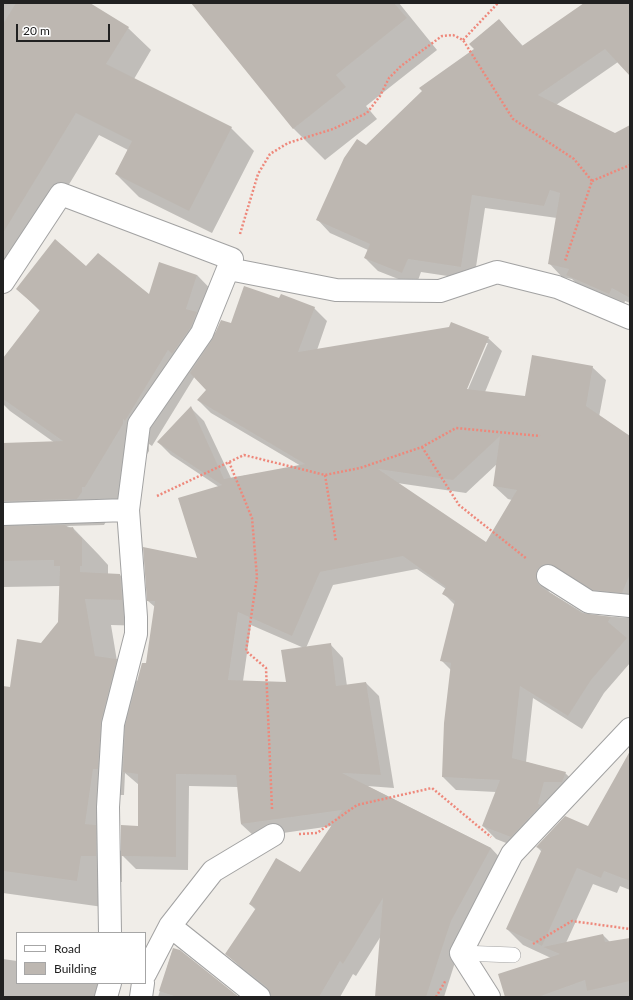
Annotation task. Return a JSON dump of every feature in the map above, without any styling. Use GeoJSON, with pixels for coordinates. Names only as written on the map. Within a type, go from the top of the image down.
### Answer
{"type":"FeatureCollection","features":[{"type":"Feature","properties":{"kind":"street"},"geometry":{"type":"LineString","coordinates":[[3,282],[61,194],[230,264],[336,290],[440,291],[497,272],[557,286],[630,318]]}},
{"type":"Feature","properties":{"kind":"street"},"geometry":{"type":"LineString","coordinates":[[110,932],[108,807],[113,724],[136,634],[128,510],[139,424],[202,333],[230,264]]}},
{"type":"Feature","properties":{"kind":"street"},"geometry":{"type":"LineString","coordinates":[[3,514],[128,510]]}},
{"type":"Feature","properties":{"kind":"street"},"geometry":{"type":"LineString","coordinates":[[548,576],[589,602],[630,606]]}},
{"type":"Feature","properties":{"kind":"street"},"geometry":{"type":"LineString","coordinates":[[489,997],[461,953],[512,854],[630,729]]}},
{"type":"Feature","properties":{"kind":"street"},"geometry":{"type":"LineString","coordinates":[[146,972],[170,926],[213,871],[273,835]]}},
{"type":"Feature","properties":{"kind":"street"},"geometry":{"type":"LineString","coordinates":[[170,926],[259,997]]}},
{"type":"Feature","properties":{"kind":"street"},"geometry":{"type":"LineString","coordinates":[[106,997],[110,984]]}},
{"type":"Feature","properties":{"kind":"street"},"geometry":{"type":"LineString","coordinates":[[141,997],[143,984]]}},
{"type":"Feature","properties":{"kind":"lane"},"geometry":{"type":"LineString","coordinates":[[461,953],[513,955]]}},
{"type":"Feature","properties":{"kind":"path"},"geometry":{"type":"LineString","coordinates":[[463,40],[498,3]]}},
{"type":"Feature","properties":{"kind":"path"},"geometry":{"type":"LineString","coordinates":[[230,264],[258,174],[270,154],[288,143],[333,128],[367,113],[380,96],[389,78],[401,66],[442,36],[453,35],[463,40],[513,119],[574,159],[592,181]]}},
{"type":"Feature","properties":{"kind":"path"},"geometry":{"type":"LineString","coordinates":[[557,286],[592,181],[630,165]]}},
{"type":"Feature","properties":{"kind":"path"},"geometry":{"type":"LineString","coordinates":[[186,483],[244,455],[325,475],[360,468],[422,447],[456,428],[540,436]]}},
{"type":"Feature","properties":{"kind":"path"},"geometry":{"type":"LineString","coordinates":[[422,447],[459,505],[548,576]]}},
{"type":"Feature","properties":{"kind":"path"},"geometry":{"type":"LineString","coordinates":[[229,462],[252,518],[257,577],[246,651],[266,668],[273,835],[317,833],[357,805],[432,788],[512,854]]}},
{"type":"Feature","properties":{"kind":"path"},"geometry":{"type":"LineString","coordinates":[[325,475],[336,542]]}},
{"type":"Feature","properties":{"kind":"path"},"geometry":{"type":"LineString","coordinates":[[513,955],[572,921],[630,929]]}},
{"type":"Feature","properties":{"kind":"building"},"geometry":{"type":"Polygon","coordinates":[[[16,3],[90,3],[129,27],[106,64],[232,127],[189,211],[115,174],[132,141],[76,113],[3,233],[3,24],[16,3]]]}},
{"type":"Feature","properties":{"kind":"building"},"geometry":{"type":"Polygon","coordinates":[[[191,3],[394,3],[407,18],[336,75],[346,87],[293,129],[191,3]]]}},
{"type":"Feature","properties":{"kind":"building"},"geometry":{"type":"Polygon","coordinates":[[[584,3],[630,3],[630,76],[605,49],[538,95],[615,133],[630,125],[630,298],[612,288],[609,294],[566,275],[569,269],[548,264],[560,193],[550,190],[544,206],[472,195],[461,267],[408,259],[402,273],[364,258],[370,244],[316,220],[344,158],[357,139],[366,145],[422,91],[419,88],[474,49],[469,44],[499,19],[522,46],[584,3]]]}},
{"type":"Feature","properties":{"kind":"building"},"geometry":{"type":"Polygon","coordinates":[[[55,239],[86,266],[98,253],[149,294],[159,262],[197,275],[186,309],[197,312],[191,327],[172,354],[168,350],[125,421],[123,419],[123,424],[85,487],[82,487],[82,492],[77,499],[3,501],[3,443],[63,441],[3,399],[3,358],[40,310],[16,289],[55,239]]]}},
{"type":"Feature","properties":{"kind":"building"},"geometry":{"type":"Polygon","coordinates":[[[244,286],[279,298],[281,294],[315,307],[298,352],[449,327],[451,322],[489,337],[467,389],[525,396],[532,355],[593,366],[586,406],[630,436],[630,574],[622,593],[593,590],[549,564],[542,565],[537,570],[536,576],[537,582],[541,587],[582,613],[611,617],[608,622],[627,638],[591,680],[568,716],[520,686],[512,758],[566,772],[562,782],[544,782],[538,804],[541,805],[511,837],[482,826],[500,780],[442,777],[444,723],[451,663],[440,661],[455,601],[442,594],[446,587],[403,556],[320,572],[292,636],[238,612],[228,680],[286,682],[281,650],[331,643],[336,686],[366,682],[381,775],[342,773],[491,848],[451,921],[426,997],[375,997],[383,898],[343,964],[340,961],[319,997],[271,997],[267,987],[225,954],[256,908],[249,904],[276,858],[300,872],[342,810],[241,824],[236,775],[176,774],[176,857],[121,856],[121,825],[138,826],[138,774],[123,772],[125,726],[142,663],[146,663],[155,601],[147,601],[143,547],[197,558],[178,498],[222,485],[157,442],[191,406],[224,479],[305,464],[197,400],[206,390],[190,373],[212,340],[221,320],[231,323],[244,286]],[[500,436],[453,480],[378,469],[486,542],[517,490],[493,486],[500,436]]]}},
{"type":"Feature","properties":{"kind":"building"},"geometry":{"type":"Polygon","coordinates":[[[65,525],[69,528],[73,527],[74,531],[82,538],[82,566],[80,566],[80,572],[120,574],[122,600],[85,599],[95,656],[117,659],[101,721],[98,769],[93,769],[85,824],[96,825],[96,856],[81,856],[77,881],[3,871],[3,686],[10,687],[17,639],[41,643],[58,622],[60,566],[54,566],[54,560],[3,561],[3,526],[65,525]]]}},
{"type":"Feature","properties":{"kind":"building"},"geometry":{"type":"Polygon","coordinates":[[[630,751],[630,881],[604,871],[601,878],[577,868],[542,946],[506,929],[542,849],[536,847],[565,816],[588,826],[630,751]]]}},
{"type":"Feature","properties":{"kind":"building"},"geometry":{"type":"Polygon","coordinates":[[[603,934],[605,942],[630,938],[630,981],[587,991],[585,980],[538,997],[505,997],[498,974],[560,954],[543,947],[603,934]]]}},
{"type":"Feature","properties":{"kind":"building"},"geometry":{"type":"Polygon","coordinates":[[[173,948],[180,950],[239,997],[177,997],[159,991],[173,948]]]}}]}
